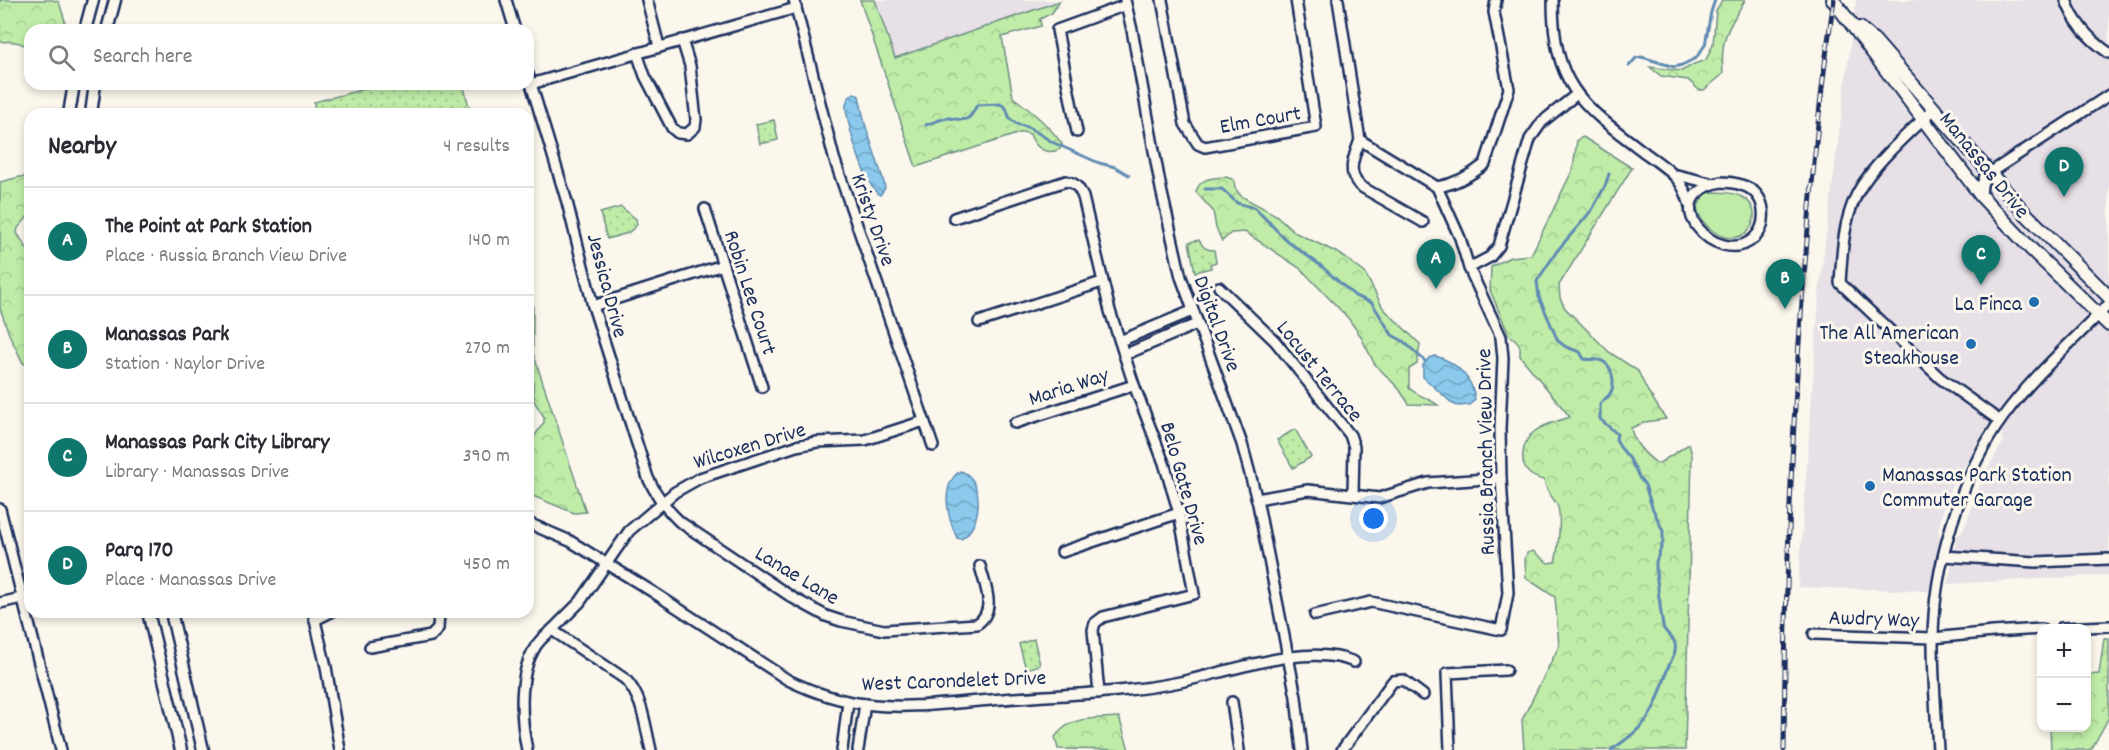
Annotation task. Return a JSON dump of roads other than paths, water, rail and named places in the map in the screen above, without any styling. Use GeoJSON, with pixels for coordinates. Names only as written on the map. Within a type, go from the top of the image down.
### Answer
{"type":"FeatureCollection","features":[{"type":"Feature","properties":{"kind":"main road","name":"Manassas Drive"},"geometry":{"type":"LineString","coordinates":[[1833,0],[1981,196],[2024,242],[2109,325]]}},
{"type":"Feature","properties":{"kind":"main road","name":"Manassas Drive"},"geometry":{"type":"LineString","coordinates":[[1846,16],[1874,40],[1989,174],[2109,297]]}},
{"type":"Feature","properties":{"kind":"street"},"geometry":{"type":"LineString","coordinates":[[87,24],[93,0]]}},
{"type":"Feature","properties":{"kind":"street"},"geometry":{"type":"LineString","coordinates":[[108,24],[115,0]]}},
{"type":"Feature","properties":{"kind":"street"},"geometry":{"type":"LineString","coordinates":[[506,0],[513,24]]}},
{"type":"Feature","properties":{"kind":"street"},"geometry":{"type":"LineString","coordinates":[[647,0],[659,46]]}},
{"type":"Feature","properties":{"kind":"street","name":"Elm Court"},"geometry":{"type":"LineString","coordinates":[[1162,0],[1185,124],[1198,144],[1205,147],[1316,127],[1296,0]]}},
{"type":"Feature","properties":{"kind":"street"},"geometry":{"type":"LineString","coordinates":[[1338,0],[1360,140],[1352,172],[1354,180],[1360,186],[1423,222]]}},
{"type":"Feature","properties":{"kind":"street"},"geometry":{"type":"LineString","coordinates":[[1360,140],[1437,187],[1452,185],[1485,164],[1509,89],[1494,12],[1496,0]]}},
{"type":"Feature","properties":{"kind":"street"},"geometry":{"type":"LineString","coordinates":[[1553,0],[1554,37],[1558,55],[1566,76],[1577,94],[1600,119],[1675,174],[1687,193],[1695,223],[1707,238],[1722,245],[1738,246],[1753,239],[1762,225],[1763,218],[1761,203],[1751,190],[1737,184],[1713,183],[1675,174]]}},
{"type":"Feature","properties":{"kind":"street"},"geometry":{"type":"LineString","coordinates":[[2066,0],[2076,21],[2086,34],[2109,53]]}},
{"type":"Feature","properties":{"kind":"street"},"geometry":{"type":"LineString","coordinates":[[1077,132],[1057,30],[1125,2]]}},
{"type":"Feature","properties":{"kind":"street","name":"Digital Drive"},"geometry":{"type":"LineString","coordinates":[[1125,2],[1171,237],[1192,310],[1242,444],[1257,499],[1289,657],[1302,750]]}},
{"type":"Feature","properties":{"kind":"street"},"geometry":{"type":"LineString","coordinates":[[534,83],[795,4]]}},
{"type":"Feature","properties":{"kind":"street","name":"Kristy Drive"},"geometry":{"type":"LineString","coordinates":[[795,4],[834,158],[933,446]]}},
{"type":"Feature","properties":{"kind":"street"},"geometry":{"type":"LineString","coordinates":[[637,52],[645,75],[672,128],[678,134],[687,134],[695,127],[696,120],[690,66],[682,40]]}},
{"type":"Feature","properties":{"kind":"street"},"geometry":{"type":"LineString","coordinates":[[70,108],[73,90]]}},
{"type":"Feature","properties":{"kind":"street"},"geometry":{"type":"LineString","coordinates":[[92,108],[94,90]]}},
{"type":"Feature","properties":{"kind":"street","name":"Jessica Drive"},"geometry":{"type":"LineString","coordinates":[[533,90],[567,202],[592,306],[648,478],[662,503]]}},
{"type":"Feature","properties":{"kind":"street"},"geometry":{"type":"LineString","coordinates":[[1469,268],[1490,256],[1499,246],[1530,139],[1542,122],[1577,94]]}},
{"type":"Feature","properties":{"kind":"street"},"geometry":{"type":"LineString","coordinates":[[1981,196],[1983,179],[1989,174],[2046,137],[2058,126],[2109,95]]}},
{"type":"Feature","properties":{"kind":"street"},"geometry":{"type":"LineString","coordinates":[[1934,109],[1885,159],[1857,193],[1843,241],[1840,283],[1940,378],[2000,422]]}},
{"type":"Feature","properties":{"kind":"street","name":"Belo Gate Drive"},"geometry":{"type":"LineString","coordinates":[[954,218],[1066,181],[1079,188],[1083,197],[1102,282],[1124,355],[1164,463],[1179,513],[1194,594],[1103,617],[1095,623],[1092,636],[1099,693]]}},
{"type":"Feature","properties":{"kind":"street"},"geometry":{"type":"LineString","coordinates":[[1690,206],[1698,191],[1713,183]]}},
{"type":"Feature","properties":{"kind":"street","name":"Russia Branch View Drive"},"geometry":{"type":"LineString","coordinates":[[1315,615],[1371,602],[1501,630],[1508,593],[1501,478],[1500,429],[1503,358],[1501,337],[1469,268],[1460,238],[1437,187]]}},
{"type":"Feature","properties":{"kind":"street","name":"Robin Lee Court"},"geometry":{"type":"LineString","coordinates":[[705,209],[762,387]]}},
{"type":"Feature","properties":{"kind":"street"},"geometry":{"type":"LineString","coordinates":[[592,306],[723,266]]}},
{"type":"Feature","properties":{"kind":"street"},"geometry":{"type":"LineString","coordinates":[[979,322],[1102,282]]}},
{"type":"Feature","properties":{"kind":"street","name":"Locust Terrace"},"geometry":{"type":"LineString","coordinates":[[1219,287],[1275,341],[1350,435],[1354,447],[1353,494]]}},
{"type":"Feature","properties":{"kind":"street"},"geometry":{"type":"LineString","coordinates":[[1938,750],[1933,639],[1936,599],[1953,518],[1961,497],[1977,462],[2000,422],[2035,380],[2109,304]]}},
{"type":"Feature","properties":{"kind":"street"},"geometry":{"type":"LineString","coordinates":[[1120,341],[1192,310]]}},
{"type":"Feature","properties":{"kind":"street"},"geometry":{"type":"LineString","coordinates":[[1124,355],[1197,324]]}},
{"type":"Feature","properties":{"kind":"street","name":"Maria Way"},"geometry":{"type":"LineString","coordinates":[[1015,423],[1134,385]]}},
{"type":"Feature","properties":{"kind":"street","name":"Wilcoxen Drive"},"geometry":{"type":"LineString","coordinates":[[527,750],[521,715],[528,663],[532,651],[540,640],[580,602],[629,531],[662,503],[686,485],[700,478],[783,450],[817,442],[866,440],[924,421]]}},
{"type":"Feature","properties":{"kind":"street"},"geometry":{"type":"LineString","coordinates":[[1257,499],[1308,490],[1379,498],[1428,483],[1501,478]]}},
{"type":"Feature","properties":{"kind":"street","name":"Lanae Lane"},"geometry":{"type":"LineString","coordinates":[[662,503],[680,522],[793,598],[826,616],[860,627],[884,630],[977,624],[984,619],[989,607],[980,566]]}},
{"type":"Feature","properties":{"kind":"street"},"geometry":{"type":"LineString","coordinates":[[0,509],[24,590]]}},
{"type":"Feature","properties":{"kind":"street"},"geometry":{"type":"LineString","coordinates":[[1062,552],[1179,513]]}},
{"type":"Feature","properties":{"kind":"street","name":"West Carondelet Drive"},"geometry":{"type":"LineString","coordinates":[[534,526],[570,541],[606,562],[788,680],[812,691],[848,702],[924,704],[1099,693],[1178,682],[1289,657],[1329,656],[1354,662]]}},
{"type":"Feature","properties":{"kind":"street"},"geometry":{"type":"LineString","coordinates":[[1944,556],[2035,562],[2109,559]]}},
{"type":"Feature","properties":{"kind":"street"},"geometry":{"type":"LineString","coordinates":[[0,603],[24,597]]}},
{"type":"Feature","properties":{"kind":"street"},"geometry":{"type":"LineString","coordinates":[[31,618],[61,750]]}},
{"type":"Feature","properties":{"kind":"street"},"geometry":{"type":"LineString","coordinates":[[149,618],[180,750]]}},
{"type":"Feature","properties":{"kind":"street"},"geometry":{"type":"LineString","coordinates":[[172,618],[203,750]]}},
{"type":"Feature","properties":{"kind":"street"},"geometry":{"type":"LineString","coordinates":[[314,618],[326,667],[340,750]]}},
{"type":"Feature","properties":{"kind":"street"},"geometry":{"type":"LineString","coordinates":[[370,647],[431,636],[438,629],[438,618]]}},
{"type":"Feature","properties":{"kind":"street"},"geometry":{"type":"LineString","coordinates":[[2091,627],[2109,626]]}},
{"type":"Feature","properties":{"kind":"street"},"geometry":{"type":"LineString","coordinates":[[552,630],[632,686],[637,695],[651,750]]}},
{"type":"Feature","properties":{"kind":"street","name":"Awdry Way"},"geometry":{"type":"LineString","coordinates":[[1814,634],[1933,639],[1993,632],[2037,630]]}},
{"type":"Feature","properties":{"kind":"street"},"geometry":{"type":"LineString","coordinates":[[1450,750],[1446,673],[1506,670]]}},
{"type":"Feature","properties":{"kind":"street"},"geometry":{"type":"LineString","coordinates":[[1342,750],[1393,681],[1403,680],[1423,695]]}},
{"type":"Feature","properties":{"kind":"street"},"geometry":{"type":"LineString","coordinates":[[842,750],[848,702]]}},
{"type":"Feature","properties":{"kind":"street"},"geometry":{"type":"LineString","coordinates":[[1232,702],[1239,750]]}},
{"type":"Feature","properties":{"kind":"street"},"geometry":{"type":"LineString","coordinates":[[858,750],[866,704]]}},
{"type":"Feature","properties":{"kind":"water"},"geometry":{"type":"Polygon","coordinates":[[[854,93],[859,96],[865,124],[883,179],[885,188],[880,195],[874,190],[863,168],[849,124],[846,104],[854,93]]]}},
{"type":"Feature","properties":{"kind":"water"},"geometry":{"type":"Polygon","coordinates":[[[1435,356],[1456,366],[1467,377],[1475,399],[1470,405],[1453,404],[1423,377],[1423,365],[1429,358],[1435,356]]]}},
{"type":"Feature","properties":{"kind":"water"},"geometry":{"type":"Polygon","coordinates":[[[960,471],[974,482],[978,503],[974,524],[961,539],[957,538],[947,503],[949,485],[960,471]]]}},
{"type":"Feature","properties":{"kind":"waterway"},"geometry":{"type":"LineString","coordinates":[[1629,66],[1636,58],[1642,57],[1674,67],[1696,58],[1705,45],[1715,0]]}},
{"type":"Feature","properties":{"kind":"waterway"},"geometry":{"type":"LineString","coordinates":[[926,125],[947,118],[966,119],[972,115],[977,105],[1001,104],[1006,108],[1010,119],[1017,124],[1030,128],[1054,143],[1099,163],[1115,167],[1129,175]]}},
{"type":"Feature","properties":{"kind":"waterway"},"geometry":{"type":"LineString","coordinates":[[1609,174],[1592,210],[1557,251],[1537,281],[1539,297],[1558,341],[1580,352],[1584,359],[1604,362],[1610,369],[1613,385],[1609,395],[1600,404],[1600,419],[1617,434],[1616,439],[1620,447],[1645,485],[1663,531],[1663,542],[1656,562],[1656,571],[1663,626],[1674,642],[1675,651],[1659,696],[1649,716],[1634,733],[1611,750]]}},
{"type":"Feature","properties":{"kind":"waterway"},"geometry":{"type":"LineString","coordinates":[[1205,189],[1222,189],[1237,203],[1255,208],[1287,241],[1320,265],[1355,296],[1372,303],[1392,335],[1403,341],[1425,361]]}},
{"type":"Feature","properties":{"kind":"railway"},"geometry":{"type":"LineString","coordinates":[[1784,750],[1789,519],[1795,404],[1816,144],[1834,0]]}},
{"type":"Feature","properties":{"kind":"place","name":"Parq 170"},"geometry":{"type":"Point","coordinates":[2064,197]}},
{"type":"Feature","properties":{"kind":"place","name":"Manassas Park City Library"},"geometry":{"type":"Point","coordinates":[1981,285]}},
{"type":"Feature","properties":{"kind":"place","name":"The Point at Park Station"},"geometry":{"type":"Point","coordinates":[1436,289]}},
{"type":"Feature","properties":{"kind":"place","name":"La Finca"},"geometry":{"type":"Point","coordinates":[2034,302]}},
{"type":"Feature","properties":{"kind":"place","name":"Manassas Park"},"geometry":{"type":"Point","coordinates":[1785,309]}},
{"type":"Feature","properties":{"kind":"place","name":"The All American Steakhouse"},"geometry":{"type":"Point","coordinates":[1971,344]}},
{"type":"Feature","properties":{"kind":"place","name":"Manassas Park Station Commuter Garage"},"geometry":{"type":"Point","coordinates":[1870,486]}}]}
